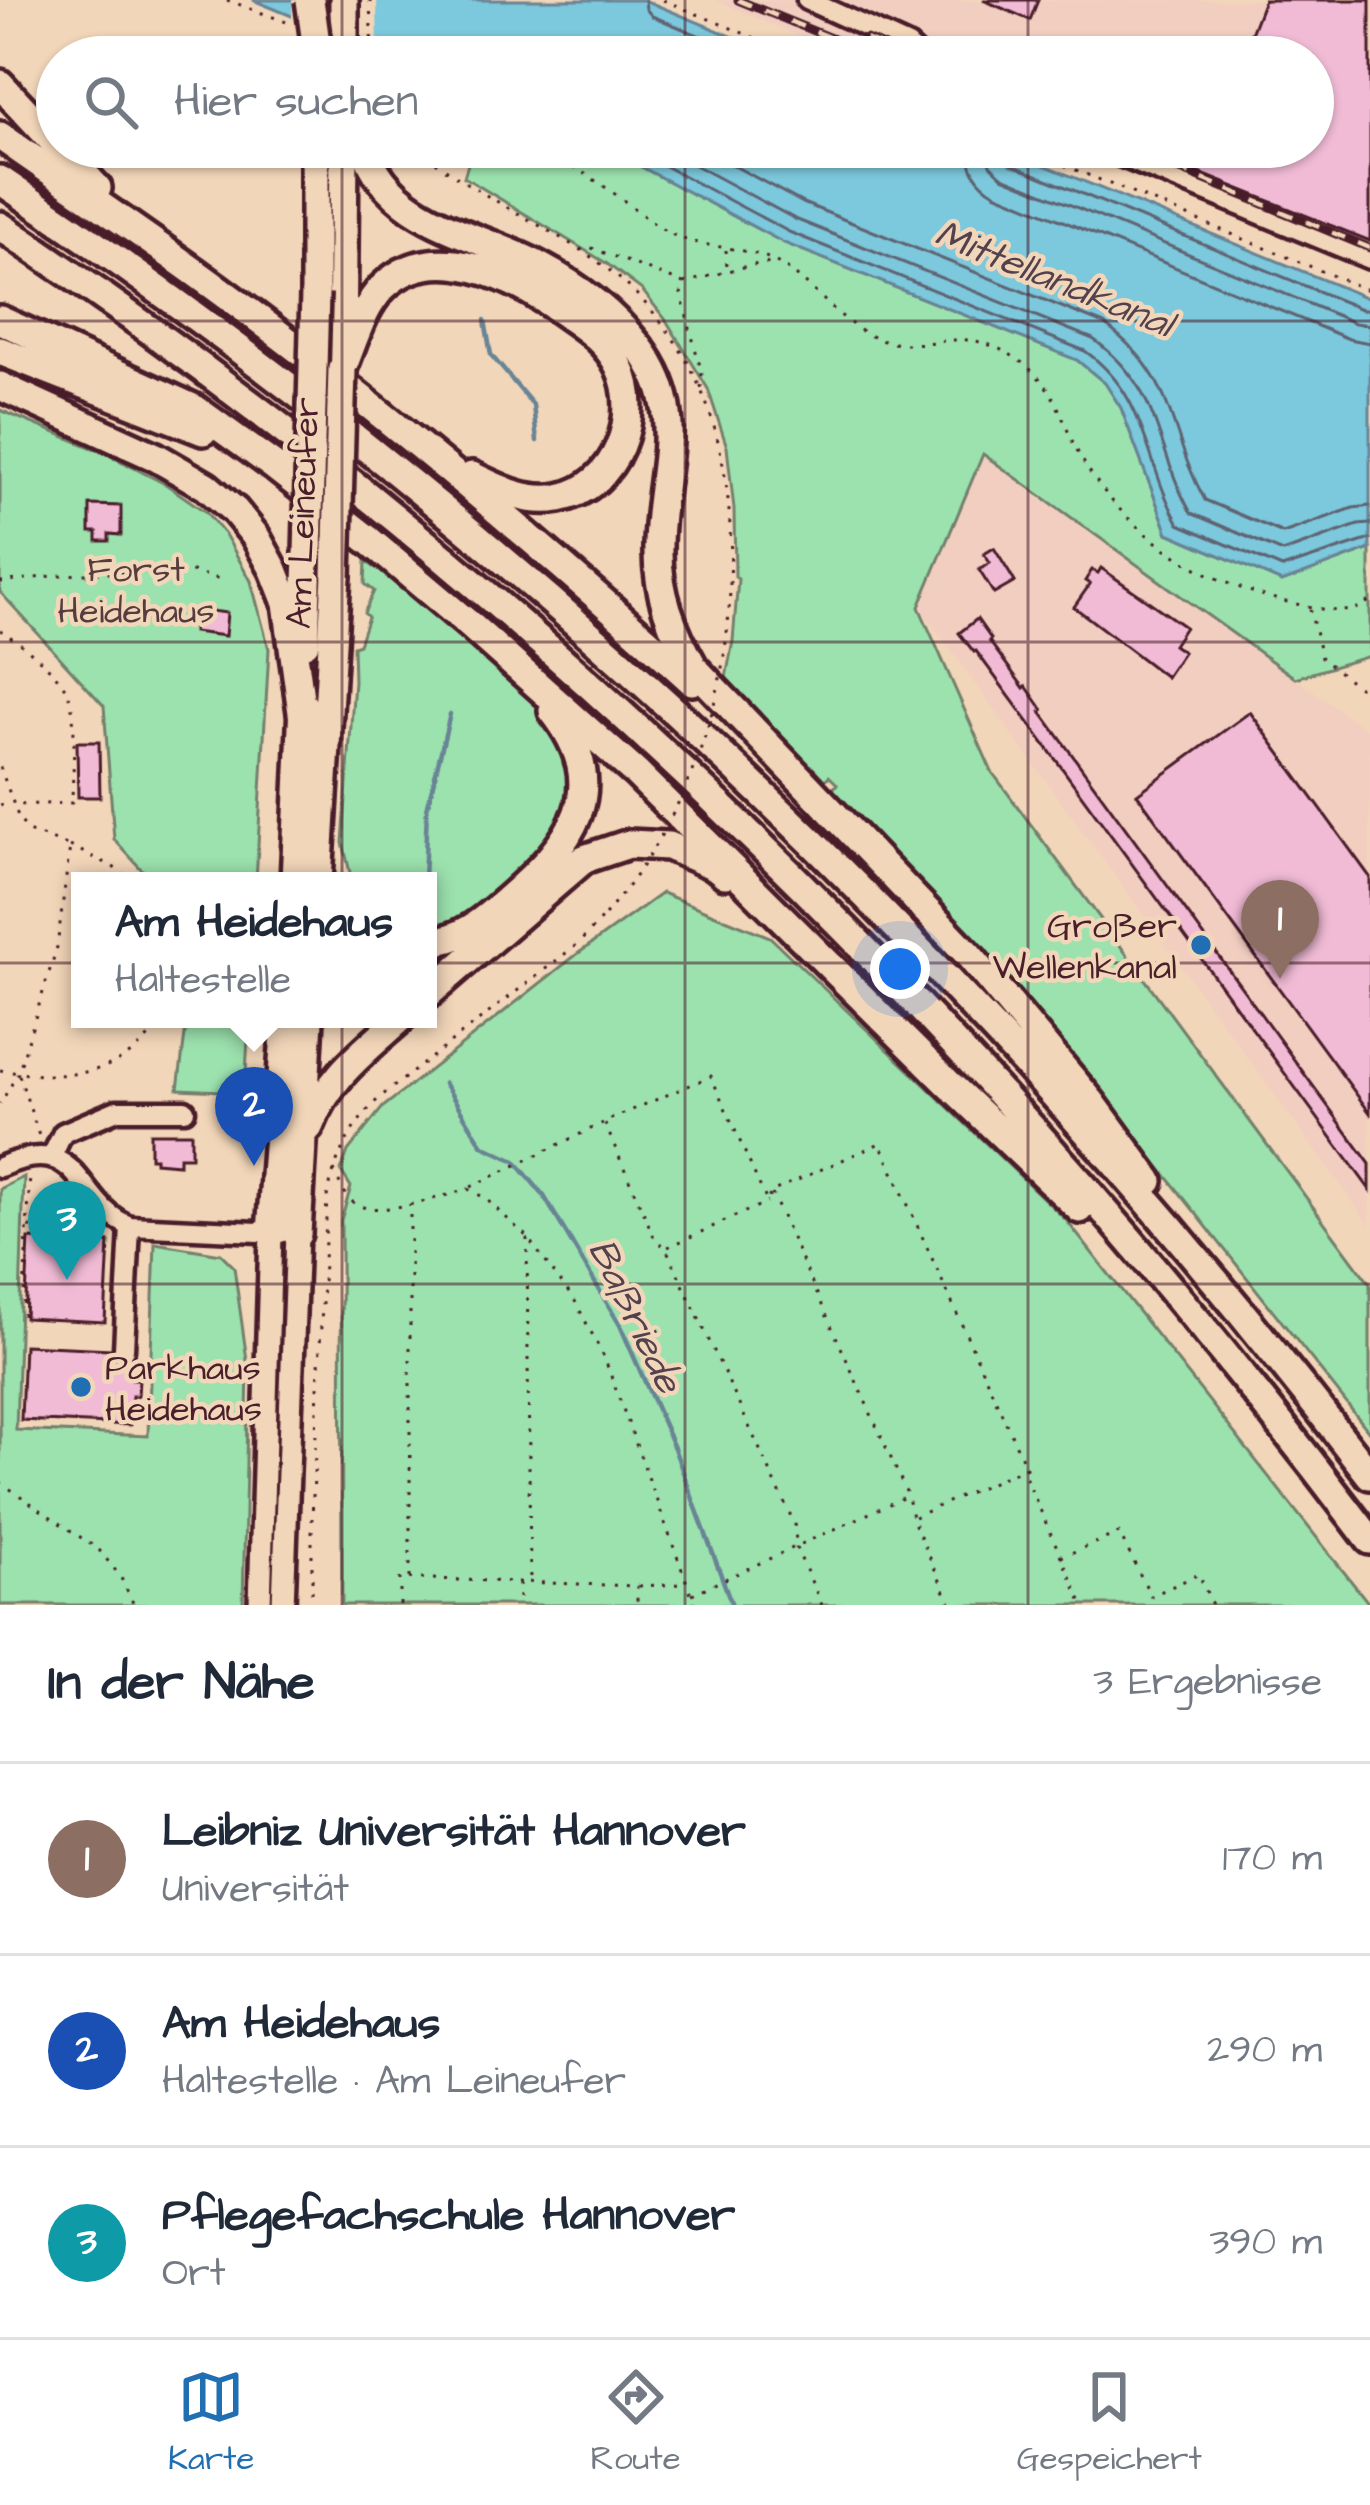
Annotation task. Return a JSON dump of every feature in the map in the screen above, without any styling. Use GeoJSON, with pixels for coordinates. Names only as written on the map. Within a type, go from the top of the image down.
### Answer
{"type":"FeatureCollection","features":[{"type":"Feature","properties":{"kind":"highway"},"geometry":{"type":"LineString","coordinates":[[313,0],[332,36]]}},
{"type":"Feature","properties":{"kind":"highway"},"geometry":{"type":"LineString","coordinates":[[342,36],[344,0]]}},
{"type":"Feature","properties":{"kind":"highway"},"geometry":{"type":"LineString","coordinates":[[0,84],[36,124]]}},
{"type":"Feature","properties":{"kind":"highway"},"geometry":{"type":"LineString","coordinates":[[0,136],[36,161]]}},
{"type":"Feature","properties":{"kind":"highway"},"geometry":{"type":"LineString","coordinates":[[47,168],[157,244],[394,424],[597,595],[780,760]]}},
{"type":"Feature","properties":{"kind":"highway"},"geometry":{"type":"LineString","coordinates":[[76,168],[157,244]]}},
{"type":"Feature","properties":{"kind":"highway","name":"Am Leineufer"},"geometry":{"type":"LineString","coordinates":[[315,168],[308,554],[318,872]]}},
{"type":"Feature","properties":{"kind":"highway"},"geometry":{"type":"LineString","coordinates":[[345,168],[351,321]]}},
{"type":"Feature","properties":{"kind":"highway"},"geometry":{"type":"LineString","coordinates":[[374,168],[388,189],[412,209],[441,226],[540,266],[587,296],[616,319],[641,349],[666,398],[669,446],[658,548],[661,590],[674,633],[694,668],[968,954],[1045,1044],[1147,1177],[1217,1285]]}},
{"type":"Feature","properties":{"kind":"highway"},"geometry":{"type":"LineString","coordinates":[[0,180],[179,303],[320,409],[506,561],[669,705],[828,857],[1039,1078],[1217,1285],[1370,1475]]}},
{"type":"Feature","properties":{"kind":"highway"},"geometry":{"type":"LineString","coordinates":[[0,226],[302,446],[519,622],[803,887],[908,994],[1078,1182],[1207,1334],[1370,1540]]}},
{"type":"Feature","properties":{"kind":"highway"},"geometry":{"type":"LineString","coordinates":[[351,321],[384,286],[424,266],[488,270],[529,288],[604,343],[627,388],[626,429],[619,451],[598,476],[562,498],[543,500],[505,492],[394,424]]}},
{"type":"Feature","properties":{"kind":"highway"},"geometry":{"type":"LineString","coordinates":[[0,320],[195,410],[274,466],[471,626],[636,773],[1207,1334]]}},
{"type":"Feature","properties":{"kind":"highway","name":"Am Leineufer"},"geometry":{"type":"LineString","coordinates":[[296,872],[336,576],[342,369],[351,321]]}},
{"type":"Feature","properties":{"kind":"highway"},"geometry":{"type":"LineString","coordinates":[[0,351],[198,428],[274,466]]}},
{"type":"Feature","properties":{"kind":"highway"},"geometry":{"type":"LineString","coordinates":[[0,386],[156,457],[206,486],[256,537],[286,603],[315,724],[337,872]]}},
{"type":"Feature","properties":{"kind":"highway"},"geometry":{"type":"LineString","coordinates":[[437,941],[476,927],[526,884],[572,832],[583,796],[574,744],[558,717],[471,626]]}},
{"type":"Feature","properties":{"kind":"highway"},"geometry":{"type":"LineString","coordinates":[[437,986],[584,860],[629,844],[668,846],[715,866],[796,929]]}},
{"type":"Feature","properties":{"kind":"highway"},"geometry":{"type":"LineString","coordinates":[[284,1233],[286,1028]]}},
{"type":"Feature","properties":{"kind":"highway"},"geometry":{"type":"LineString","coordinates":[[284,1233],[301,1148],[308,1028]]}},
{"type":"Feature","properties":{"kind":"highway"},"geometry":{"type":"LineString","coordinates":[[301,1148],[319,1101],[342,1071],[390,1028]]}},
{"type":"Feature","properties":{"kind":"main road"},"geometry":{"type":"LineString","coordinates":[[260,1605],[284,1233]]}},
{"type":"Feature","properties":{"kind":"main road"},"geometry":{"type":"LineString","coordinates":[[283,1605],[284,1233]]}},
{"type":"Feature","properties":{"kind":"lane"},"geometry":{"type":"LineString","coordinates":[[807,0],[886,36]]}},
{"type":"Feature","properties":{"kind":"lane"},"geometry":{"type":"LineString","coordinates":[[1149,168],[1370,259]]}},
{"type":"Feature","properties":{"kind":"lane"},"geometry":{"type":"LineString","coordinates":[[0,1167],[46,1154],[63,1133],[117,1110],[185,1110]]}},
{"type":"Feature","properties":{"kind":"lane"},"geometry":{"type":"LineString","coordinates":[[46,1154],[70,1168],[113,1217],[130,1229],[284,1233]]}},
{"type":"Feature","properties":{"kind":"lane"},"geometry":{"type":"LineString","coordinates":[[124,1349],[130,1229]]}},
{"type":"Feature","properties":{"kind":"path"},"geometry":{"type":"LineString","coordinates":[[350,36],[370,0]]}},
{"type":"Feature","properties":{"kind":"path"},"geometry":{"type":"LineString","coordinates":[[663,0],[750,36]]}},
{"type":"Feature","properties":{"kind":"path"},"geometry":{"type":"LineString","coordinates":[[576,168],[669,234],[778,262],[873,338],[928,345],[970,340],[999,349],[1028,366],[1061,409],[1074,447],[1100,489],[1160,548],[1238,589],[1310,607],[1348,611],[1370,600]]}},
{"type":"Feature","properties":{"kind":"path"},"geometry":{"type":"LineString","coordinates":[[1071,168],[1370,291]]}},
{"type":"Feature","properties":{"kind":"path"},"geometry":{"type":"LineString","coordinates":[[580,250],[590,248],[684,284],[778,262]]}},
{"type":"Feature","properties":{"kind":"path"},"geometry":{"type":"LineString","coordinates":[[726,250],[728,271]]}},
{"type":"Feature","properties":{"kind":"path"},"geometry":{"type":"LineString","coordinates":[[684,284],[681,294],[703,374],[701,390]]}},
{"type":"Feature","properties":{"kind":"path"},"geometry":{"type":"LineString","coordinates":[[0,582],[184,570],[224,580]]}},
{"type":"Feature","properties":{"kind":"path"},"geometry":{"type":"LineString","coordinates":[[312,1605],[327,1197],[341,1148],[379,1098],[579,943],[650,855],[690,776],[715,698],[730,582]]}},
{"type":"Feature","properties":{"kind":"path"},"geometry":{"type":"LineString","coordinates":[[1310,607],[1321,658],[1370,696]]}},
{"type":"Feature","properties":{"kind":"path"},"geometry":{"type":"LineString","coordinates":[[0,630],[58,679],[69,693],[72,712],[72,803],[0,805]]}},
{"type":"Feature","properties":{"kind":"path"},"geometry":{"type":"LineString","coordinates":[[0,767],[28,831],[120,872]]}},
{"type":"Feature","properties":{"kind":"path"},"geometry":{"type":"LineString","coordinates":[[0,1104],[18,1073],[57,947],[70,846]]}},
{"type":"Feature","properties":{"kind":"path"},"geometry":{"type":"LineString","coordinates":[[0,1070],[62,1076],[124,1060],[156,1028]]}},
{"type":"Feature","properties":{"kind":"path"},"geometry":{"type":"LineString","coordinates":[[18,1073],[46,1154],[28,1227],[23,1316]]}},
{"type":"Feature","properties":{"kind":"path"},"geometry":{"type":"LineString","coordinates":[[334,1168],[353,1203],[369,1209],[410,1204],[468,1189],[604,1122],[712,1076],[766,1202]]}},
{"type":"Feature","properties":{"kind":"path"},"geometry":{"type":"LineString","coordinates":[[604,1122],[655,1239],[666,1248],[795,1525],[796,1548],[821,1605]]}},
{"type":"Feature","properties":{"kind":"path"},"geometry":{"type":"LineString","coordinates":[[666,1248],[766,1202],[771,1192],[880,1143],[1083,1605]]}},
{"type":"Feature","properties":{"kind":"path"},"geometry":{"type":"LineString","coordinates":[[468,1189],[527,1237],[575,1301],[604,1357],[695,1605]]}},
{"type":"Feature","properties":{"kind":"path"},"geometry":{"type":"LineString","coordinates":[[771,1192],[908,1496],[912,1518],[951,1605]]}},
{"type":"Feature","properties":{"kind":"path"},"geometry":{"type":"LineString","coordinates":[[410,1204],[410,1578]]}},
{"type":"Feature","properties":{"kind":"path"},"geometry":{"type":"LineString","coordinates":[[28,1227],[130,1229]]}},
{"type":"Feature","properties":{"kind":"path"},"geometry":{"type":"LineString","coordinates":[[82,1230],[82,1241]]}},
{"type":"Feature","properties":{"kind":"path"},"geometry":{"type":"LineString","coordinates":[[527,1237],[530,1584]]}},
{"type":"Feature","properties":{"kind":"path"},"geometry":{"type":"LineString","coordinates":[[912,1518],[1026,1467]]}},
{"type":"Feature","properties":{"kind":"path"},"geometry":{"type":"LineString","coordinates":[[0,1482],[100,1550],[134,1605]]}},
{"type":"Feature","properties":{"kind":"path"},"geometry":{"type":"LineString","coordinates":[[690,1594],[908,1496]]}},
{"type":"Feature","properties":{"kind":"path"},"geometry":{"type":"LineString","coordinates":[[1061,1557],[1119,1533],[1151,1596],[1199,1574],[1212,1605]]}},
{"type":"Feature","properties":{"kind":"path"},"geometry":{"type":"LineString","coordinates":[[400,1605],[400,1578],[637,1586],[686,1583]]}},
{"type":"Feature","properties":{"kind":"path"},"geometry":{"type":"LineString","coordinates":[[519,1580],[519,1605]]}},
{"type":"Feature","properties":{"kind":"path"},"geometry":{"type":"LineString","coordinates":[[637,1586],[637,1605]]}},
{"type":"Feature","properties":{"kind":"shaded area"},"geometry":{"type":"Polygon","coordinates":[[[715,0],[1370,0],[1370,272],[1115,168],[1334,168],[1334,36],[797,36],[715,0]]]}},
{"type":"Feature","properties":{"kind":"shaded area"},"geometry":{"type":"Polygon","coordinates":[[[983,453],[1370,732],[1370,1226],[919,607],[983,453]]]}},
{"type":"Feature","properties":{"kind":"green space"},"geometry":{"type":"Polygon","coordinates":[[[467,168],[643,168],[784,243],[1077,360],[1105,383],[1121,408],[1168,533],[1282,582],[1370,549],[1370,656],[1295,678],[983,454],[919,607],[992,772],[1370,1284],[1370,1433],[1077,1063],[989,960],[831,792],[837,784],[829,776],[822,783],[724,688],[738,579],[727,447],[708,389],[642,290],[464,177],[467,168]]]}},
{"type":"Feature","properties":{"kind":"green space","name":"Forst Heidehaus"},"geometry":{"type":"Polygon","coordinates":[[[0,410],[105,453],[167,485],[206,512],[226,536],[251,581],[269,649],[257,872],[144,872],[114,839],[104,706],[0,592],[0,410]]]}},
{"type":"Feature","properties":{"kind":"green space"},"geometry":{"type":"Polygon","coordinates":[[[366,561],[374,567],[379,562],[518,681],[559,727],[575,789],[551,845],[460,924],[437,928],[437,872],[350,872],[343,843],[353,646],[359,644],[368,617],[364,613],[374,591],[365,584],[366,561]]]}},
{"type":"Feature","properties":{"kind":"green space"},"geometry":{"type":"Polygon","coordinates":[[[662,893],[770,937],[1066,1220],[1370,1605],[342,1605],[341,1220],[351,1187],[341,1171],[348,1151],[383,1107],[662,893]]]}},
{"type":"Feature","properties":{"kind":"green space"},"geometry":{"type":"Polygon","coordinates":[[[186,1028],[249,1028],[245,1092],[178,1089],[186,1028]]]}},
{"type":"Feature","properties":{"kind":"green space"},"geometry":{"type":"Polygon","coordinates":[[[24,1177],[16,1430],[148,1436],[155,1243],[221,1254],[234,1267],[248,1367],[243,1605],[0,1605],[0,1189],[24,1177]]]}},
{"type":"Feature","properties":{"kind":"water"},"geometry":{"type":"Polygon","coordinates":[[[253,0],[644,0],[731,36],[340,36],[253,0]]]}},
{"type":"Feature","properties":{"kind":"water","name":"Mittellandkanal"},"geometry":{"type":"Polygon","coordinates":[[[643,168],[1051,168],[1370,299],[1370,549],[1282,582],[1168,533],[1121,408],[1105,383],[1077,360],[784,243],[643,168]]]}},
{"type":"Feature","properties":{"kind":"pier"},"geometry":{"type":"Polygon","coordinates":[[[292,0],[377,0],[378,36],[325,36],[292,23],[292,0]]]}},
{"type":"Feature","properties":{"kind":"building"},"geometry":{"type":"Polygon","coordinates":[[[983,0],[1038,0],[1030,20],[983,0]]]}},
{"type":"Feature","properties":{"kind":"building"},"geometry":{"type":"Polygon","coordinates":[[[1264,0],[1370,0],[1370,241],[1197,172],[1199,168],[1334,168],[1334,36],[1250,36],[1264,0]]]}},
{"type":"Feature","properties":{"kind":"building"},"geometry":{"type":"Polygon","coordinates":[[[90,505],[121,506],[121,535],[109,534],[109,541],[97,541],[97,532],[90,532],[90,505]]]}},
{"type":"Feature","properties":{"kind":"building"},"geometry":{"type":"Polygon","coordinates":[[[994,548],[1015,582],[994,594],[979,570],[990,563],[984,554],[994,548]]]}},
{"type":"Feature","properties":{"kind":"building"},"geometry":{"type":"Polygon","coordinates":[[[1101,568],[1185,627],[1173,645],[1183,652],[1166,677],[1074,607],[1090,584],[1085,581],[1092,570],[1098,573],[1101,568]]]}},
{"type":"Feature","properties":{"kind":"building"},"geometry":{"type":"Polygon","coordinates":[[[195,609],[227,613],[225,636],[193,632],[195,609]]]}},
{"type":"Feature","properties":{"kind":"building","name":"Großer Wellenkanal"},"geometry":{"type":"Polygon","coordinates":[[[977,619],[1370,1164],[1370,1190],[959,633],[977,619]]]}},
{"type":"Feature","properties":{"kind":"building"},"geometry":{"type":"Polygon","coordinates":[[[1250,712],[1370,877],[1370,1113],[1137,794],[1250,712]]]}},
{"type":"Feature","properties":{"kind":"building"},"geometry":{"type":"Polygon","coordinates":[[[77,742],[99,742],[100,797],[78,797],[77,742]]]}},
{"type":"Feature","properties":{"kind":"building"},"geometry":{"type":"Polygon","coordinates":[[[150,1133],[191,1133],[191,1157],[179,1157],[179,1164],[155,1162],[150,1158],[150,1133]]]}},
{"type":"Feature","properties":{"kind":"building"},"geometry":{"type":"Polygon","coordinates":[[[29,1239],[109,1242],[105,1322],[25,1318],[29,1239]]]}},
{"type":"Feature","properties":{"kind":"building","name":"Parkhaus Heidehaus"},"geometry":{"type":"Polygon","coordinates":[[[24,1345],[111,1349],[118,1361],[133,1358],[132,1379],[139,1379],[138,1396],[132,1396],[130,1425],[21,1420],[24,1345]]]}},
{"type":"Feature","properties":{"kind":"waterway","name":"Baßriede"},"geometry":{"type":"LineString","coordinates":[[485,320],[491,355],[533,405],[537,441]]}},
{"type":"Feature","properties":{"kind":"waterway","name":"Baßriede"},"geometry":{"type":"LineString","coordinates":[[424,872],[427,809],[450,714]]}},
{"type":"Feature","properties":{"kind":"waterway","name":"Baßriede"},"geometry":{"type":"LineString","coordinates":[[444,1083],[483,1146],[515,1161],[544,1196],[620,1325],[674,1448],[732,1605]]}},
{"type":"Feature","properties":{"kind":"railway"},"geometry":{"type":"LineString","coordinates":[[738,0],[826,36]]}},
{"type":"Feature","properties":{"kind":"railway"},"geometry":{"type":"LineString","coordinates":[[1176,168],[1370,248]]}},
{"type":"Feature","properties":{"kind":"place","name":"Großer Wellenkanal"},"geometry":{"type":"Point","coordinates":[1201,945]}},
{"type":"Feature","properties":{"kind":"place","name":"Leibniz Universität Hannover"},"geometry":{"type":"Point","coordinates":[1280,979]}},
{"type":"Feature","properties":{"kind":"place","name":"Am Heidehaus"},"geometry":{"type":"Point","coordinates":[254,1166]}},
{"type":"Feature","properties":{"kind":"place","name":"Pflegefachschule Hannover"},"geometry":{"type":"Point","coordinates":[67,1280]}},
{"type":"Feature","properties":{"kind":"place","name":"Parkhaus Heidehaus"},"geometry":{"type":"Point","coordinates":[81,1387]}}]}
